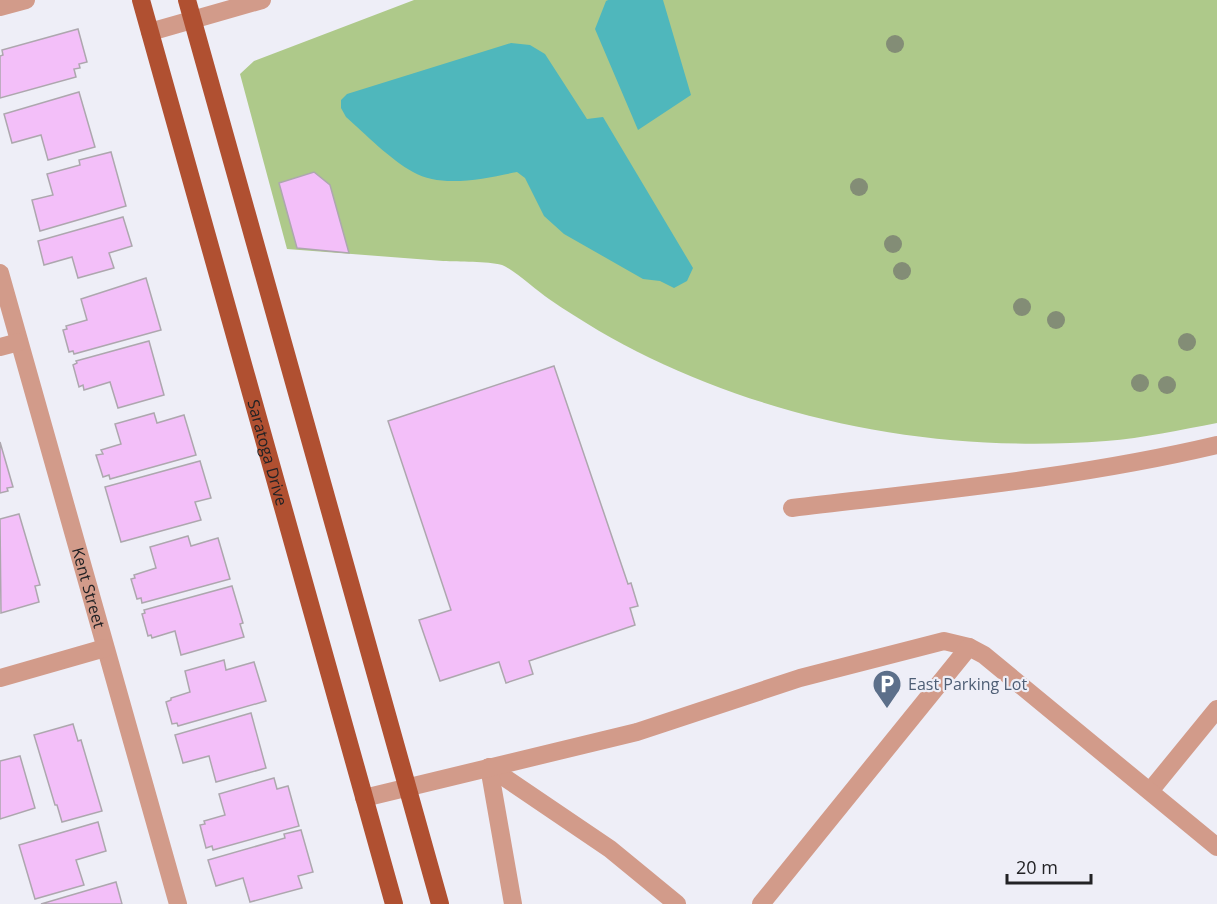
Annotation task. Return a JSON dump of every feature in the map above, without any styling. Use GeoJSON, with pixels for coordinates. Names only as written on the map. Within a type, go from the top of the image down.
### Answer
{"type":"FeatureCollection","features":[{"type":"Feature","properties":{"kind":"main road","name":"Saratoga Drive"},"geometry":{"type":"LineString","coordinates":[[141,0],[394,904]]}},
{"type":"Feature","properties":{"kind":"main road"},"geometry":{"type":"LineString","coordinates":[[187,0],[440,904]]}},
{"type":"Feature","properties":{"kind":"street"},"geometry":{"type":"LineString","coordinates":[[0,7],[26,0]]}},
{"type":"Feature","properties":{"kind":"street"},"geometry":{"type":"LineString","coordinates":[[150,32],[262,0]]}},
{"type":"Feature","properties":{"kind":"street","name":"Kent Street"},"geometry":{"type":"LineString","coordinates":[[0,273],[178,904]]}},
{"type":"Feature","properties":{"kind":"street"},"geometry":{"type":"LineString","coordinates":[[0,347],[20,342]]}},
{"type":"Feature","properties":{"kind":"street"},"geometry":{"type":"LineString","coordinates":[[792,508],[1021,481],[1174,455],[1217,445]]}},
{"type":"Feature","properties":{"kind":"street"},"geometry":{"type":"LineString","coordinates":[[364,798],[637,732],[800,678],[944,641],[969,647],[984,655],[1217,847]]}},
{"type":"Feature","properties":{"kind":"street"},"geometry":{"type":"LineString","coordinates":[[760,904],[969,647]]}},
{"type":"Feature","properties":{"kind":"street"},"geometry":{"type":"LineString","coordinates":[[0,678],[105,648]]}},
{"type":"Feature","properties":{"kind":"street"},"geometry":{"type":"LineString","coordinates":[[1150,791],[1217,709]]}},
{"type":"Feature","properties":{"kind":"street"},"geometry":{"type":"LineString","coordinates":[[489,767],[513,904]]}},
{"type":"Feature","properties":{"kind":"street"},"geometry":{"type":"LineString","coordinates":[[489,767],[610,849],[677,904]]}},
{"type":"Feature","properties":{"kind":"green space"},"geometry":{"type":"Polygon","coordinates":[[[414,0],[1217,0],[1217,423],[1120,440],[1047,444],[989,443],[873,430],[759,401],[704,382],[650,358],[573,315],[502,265],[287,249],[240,74],[254,61],[414,0]]]}},
{"type":"Feature","properties":{"kind":"water"},"geometry":{"type":"Polygon","coordinates":[[[608,0],[663,0],[691,95],[638,130],[595,29],[608,0]]]}},
{"type":"Feature","properties":{"kind":"water"},"geometry":{"type":"Polygon","coordinates":[[[511,43],[530,45],[545,54],[587,119],[603,117],[693,268],[687,281],[674,288],[660,281],[643,279],[564,234],[544,216],[525,178],[517,172],[464,181],[450,181],[437,180],[413,172],[370,139],[346,117],[341,108],[341,100],[347,94],[511,43]]]}},
{"type":"Feature","properties":{"kind":"building"},"geometry":{"type":"Polygon","coordinates":[[[78,29],[87,62],[79,64],[80,68],[74,69],[76,77],[0,98],[2,50],[78,29]]]}},
{"type":"Feature","properties":{"kind":"building"},"geometry":{"type":"Polygon","coordinates":[[[79,92],[95,147],[48,160],[41,135],[12,143],[4,114],[79,92]]]}},
{"type":"Feature","properties":{"kind":"building"},"geometry":{"type":"Polygon","coordinates":[[[111,152],[126,206],[40,231],[32,200],[53,195],[47,174],[80,165],[79,160],[111,152]]]}},
{"type":"Feature","properties":{"kind":"building"},"geometry":{"type":"Polygon","coordinates":[[[314,172],[330,185],[349,253],[297,248],[279,183],[314,172]]]}},
{"type":"Feature","properties":{"kind":"building"},"geometry":{"type":"Polygon","coordinates":[[[123,217],[132,246],[109,253],[114,268],[78,278],[72,257],[44,265],[38,241],[123,217]]]}},
{"type":"Feature","properties":{"kind":"building"},"geometry":{"type":"Polygon","coordinates":[[[146,278],[161,330],[74,354],[73,351],[69,352],[63,330],[67,329],[66,326],[87,320],[81,299],[146,278]]]}},
{"type":"Feature","properties":{"kind":"building"},"geometry":{"type":"Polygon","coordinates":[[[149,341],[164,395],[118,408],[110,382],[84,390],[83,385],[79,387],[73,365],[77,363],[76,361],[149,341]]]}},
{"type":"Feature","properties":{"kind":"building"},"geometry":{"type":"Polygon","coordinates":[[[554,366],[628,584],[631,583],[638,606],[630,608],[635,625],[529,661],[533,674],[506,683],[499,662],[440,681],[419,620],[451,610],[388,421],[554,366]]]}},
{"type":"Feature","properties":{"kind":"building"},"geometry":{"type":"Polygon","coordinates":[[[154,413],[157,423],[184,415],[196,455],[110,479],[109,475],[103,477],[96,455],[103,454],[101,450],[121,444],[115,424],[154,413]]]}},
{"type":"Feature","properties":{"kind":"building"},"geometry":{"type":"Polygon","coordinates":[[[0,442],[13,487],[0,493],[0,442]]]}},
{"type":"Feature","properties":{"kind":"building"},"geometry":{"type":"Polygon","coordinates":[[[200,461],[211,498],[195,502],[201,520],[121,542],[105,487],[200,461]]]}},
{"type":"Feature","properties":{"kind":"building"},"geometry":{"type":"Polygon","coordinates":[[[19,514],[40,585],[35,586],[39,602],[1,613],[0,519],[19,514]]]}},
{"type":"Feature","properties":{"kind":"building"},"geometry":{"type":"Polygon","coordinates":[[[188,536],[191,546],[218,538],[230,579],[142,603],[141,598],[137,599],[131,579],[135,578],[134,575],[156,568],[150,547],[188,536]]]}},
{"type":"Feature","properties":{"kind":"building"},"geometry":{"type":"Polygon","coordinates":[[[232,586],[243,623],[240,624],[244,637],[181,655],[175,631],[152,638],[151,635],[148,636],[142,614],[145,613],[144,610],[232,586]]]}},
{"type":"Feature","properties":{"kind":"building"},"geometry":{"type":"Polygon","coordinates":[[[224,660],[226,670],[254,662],[266,701],[178,726],[177,723],[172,724],[166,702],[190,692],[185,671],[224,660]]]}},
{"type":"Feature","properties":{"kind":"building"},"geometry":{"type":"Polygon","coordinates":[[[251,713],[266,768],[216,782],[209,756],[183,763],[175,735],[251,713]]]}},
{"type":"Feature","properties":{"kind":"building"},"geometry":{"type":"Polygon","coordinates":[[[73,724],[78,741],[81,740],[102,811],[62,822],[34,735],[73,724]]]}},
{"type":"Feature","properties":{"kind":"building"},"geometry":{"type":"Polygon","coordinates":[[[20,756],[35,808],[0,819],[0,761],[20,756]]]}},
{"type":"Feature","properties":{"kind":"building"},"geometry":{"type":"Polygon","coordinates":[[[274,778],[277,789],[288,786],[299,826],[213,850],[212,846],[206,848],[200,825],[205,824],[204,821],[225,815],[219,794],[274,778]]]}},
{"type":"Feature","properties":{"kind":"building"},"geometry":{"type":"Polygon","coordinates":[[[98,822],[106,851],[76,860],[84,885],[35,899],[19,845],[98,822]]]}},
{"type":"Feature","properties":{"kind":"building"},"geometry":{"type":"Polygon","coordinates":[[[301,830],[313,872],[298,876],[302,888],[250,902],[243,878],[216,886],[208,860],[285,838],[284,834],[301,830]]]}},
{"type":"Feature","properties":{"kind":"building"},"geometry":{"type":"Polygon","coordinates":[[[116,882],[122,904],[41,904],[116,882]]]}},
{"type":"Feature","properties":{"kind":"place","name":"East Parking Lot"},"geometry":{"type":"Point","coordinates":[887,710]}}]}
